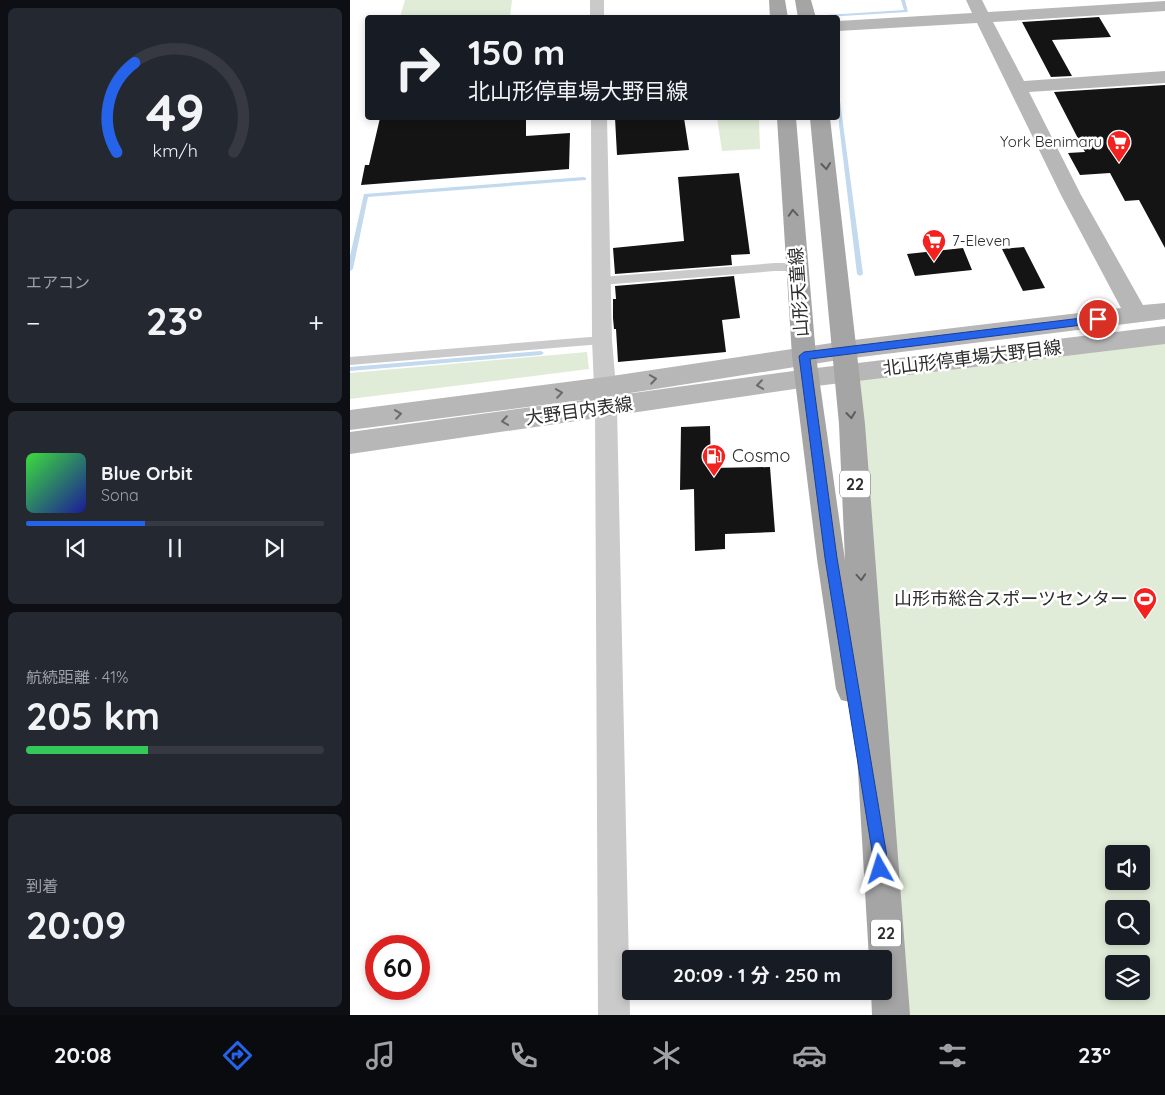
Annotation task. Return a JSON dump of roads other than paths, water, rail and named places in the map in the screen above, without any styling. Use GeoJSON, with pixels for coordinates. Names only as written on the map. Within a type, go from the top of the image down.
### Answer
{"type":"FeatureCollection","features":[{"type":"Feature","properties":{"kind":"main road"},"geometry":{"type":"LineString","coordinates":[[777,0],[779,15]]}},
{"type":"Feature","properties":{"kind":"main road"},"geometry":{"type":"LineString","coordinates":[[803,0],[806,15]]}},
{"type":"Feature","properties":{"kind":"main road"},"geometry":{"type":"LineString","coordinates":[[840,26],[978,8],[1165,6]]}},
{"type":"Feature","properties":{"kind":"main road"},"geometry":{"type":"LineString","coordinates":[[978,8],[1071,195],[1136,314]]}},
{"type":"Feature","properties":{"kind":"main road"},"geometry":{"type":"LineString","coordinates":[[1018,87],[1165,77]]}},
{"type":"Feature","properties":{"kind":"main road","name":"山形天童線"},"geometry":{"type":"LineString","coordinates":[[786,120],[806,367],[831,558],[879,851]]}},
{"type":"Feature","properties":{"kind":"main road","name":"山形天童線"},"geometry":{"type":"LineString","coordinates":[[820,120],[852,424],[891,1015]]}},
{"type":"Feature","properties":{"kind":"main road","name":"北山形停車場大野目線"},"geometry":{"type":"LineString","coordinates":[[806,367],[1136,314],[1165,311]]}},
{"type":"Feature","properties":{"kind":"main road","name":"北山形停車場大野目線"},"geometry":{"type":"LineString","coordinates":[[846,362],[1165,335]]}},
{"type":"Feature","properties":{"kind":"main road","name":"大野目内表線"},"geometry":{"type":"LineString","coordinates":[[350,442],[605,397],[806,367]]}},
{"type":"Feature","properties":{"kind":"main road","name":"大野目内表線"},"geometry":{"type":"LineString","coordinates":[[350,420],[605,397]]}},
{"type":"Feature","properties":{"kind":"street"},"geometry":{"type":"LineString","coordinates":[[597,0],[597,15]]}},
{"type":"Feature","properties":{"kind":"street"},"geometry":{"type":"LineString","coordinates":[[599,120],[614,1015]]}},
{"type":"Feature","properties":{"kind":"lane"},"geometry":{"type":"LineString","coordinates":[[601,281],[775,267],[798,267]]}},
{"type":"Feature","properties":{"kind":"lane"},"geometry":{"type":"LineString","coordinates":[[350,361],[602,340]]}},
{"type":"Feature","properties":{"kind":"waterway"},"geometry":{"type":"LineString","coordinates":[[840,15],[906,11],[903,0]]}},
{"type":"Feature","properties":{"kind":"waterway"},"geometry":{"type":"LineString","coordinates":[[840,117],[860,274]]}},
{"type":"Feature","properties":{"kind":"waterway"},"geometry":{"type":"LineString","coordinates":[[350,269],[366,195],[584,179]]}},
{"type":"Feature","properties":{"kind":"waterway"},"geometry":{"type":"LineString","coordinates":[[350,369],[541,353]]}},
{"type":"Feature","properties":{"kind":"place","name":"York Benimaru"},"geometry":{"type":"Point","coordinates":[1119,163]}},
{"type":"Feature","properties":{"kind":"place","name":"7-Eleven"},"geometry":{"type":"Point","coordinates":[934,262]}},
{"type":"Feature","properties":{"kind":"place","name":"Cosmo"},"geometry":{"type":"Point","coordinates":[714,477]}},
{"type":"Feature","properties":{"kind":"place","name":"山形市総合スポーツセンター"},"geometry":{"type":"Point","coordinates":[1145,620]}}]}
